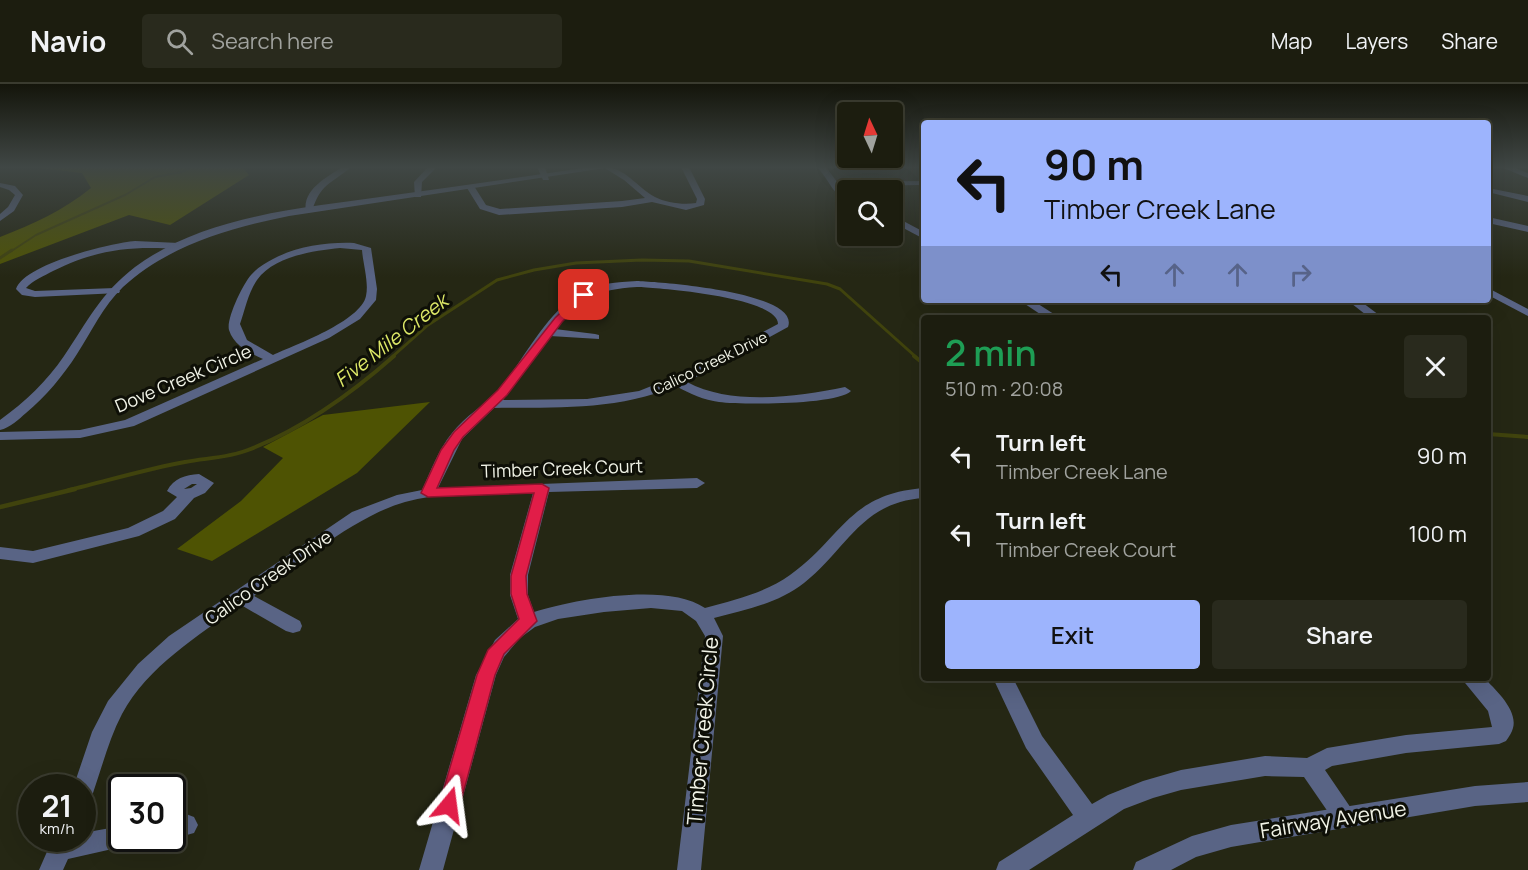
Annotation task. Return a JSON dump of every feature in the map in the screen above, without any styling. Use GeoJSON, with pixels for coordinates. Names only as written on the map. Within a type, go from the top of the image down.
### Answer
{"type":"FeatureCollection","features":[{"type":"Feature","properties":{"kind":"street"},"geometry":{"type":"LineString","coordinates":[[0,218],[14,204]]}},
{"type":"Feature","properties":{"kind":"street"},"geometry":{"type":"LineString","coordinates":[[309,204],[309,209]]}},
{"type":"Feature","properties":{"kind":"street"},"geometry":{"type":"LineString","coordinates":[[0,426],[24,408],[55,378],[97,312],[115,291],[145,266],[179,246],[249,221],[350,204]]}},
{"type":"Feature","properties":{"kind":"street"},"geometry":{"type":"LineString","coordinates":[[481,204],[483,207],[503,212],[624,204]]}},
{"type":"Feature","properties":{"kind":"street"},"geometry":{"type":"LineString","coordinates":[[665,204],[693,207],[700,204]]}},
{"type":"Feature","properties":{"kind":"street"},"geometry":{"type":"LineString","coordinates":[[1491,221],[1528,229]]}},
{"type":"Feature","properties":{"kind":"street"},"geometry":{"type":"LineString","coordinates":[[903,224],[921,234]]}},
{"type":"Feature","properties":{"kind":"street"},"geometry":{"type":"LineString","coordinates":[[910,228],[921,228]]}},
{"type":"Feature","properties":{"kind":"street"},"geometry":{"type":"LineString","coordinates":[[115,291],[35,294],[26,293],[21,289],[22,285],[31,278],[81,254],[104,246],[132,243],[179,246]]}},
{"type":"Feature","properties":{"kind":"street","name":"Dove Creek Circle"},"geometry":{"type":"LineString","coordinates":[[0,436],[69,435],[112,428],[144,417],[273,359],[342,327],[368,306],[373,296],[368,250],[362,246],[341,246],[313,250],[280,259],[259,272],[250,283],[234,324],[234,332],[243,343],[273,359]]}},
{"type":"Feature","properties":{"kind":"street","name":"Calico Creek Drive"},"geometry":{"type":"LineString","coordinates":[[89,774],[103,732],[115,707],[127,689],[162,652],[358,516],[394,501],[428,493],[447,450],[458,434],[492,404],[548,332],[584,295],[602,288],[648,285],[713,293],[758,303],[782,314],[784,325],[777,330],[676,381],[644,394],[616,400],[492,404]]}},
{"type":"Feature","properties":{"kind":"street"},"geometry":{"type":"LineString","coordinates":[[1491,293],[1528,314]]}},
{"type":"Feature","properties":{"kind":"street"},"geometry":{"type":"LineString","coordinates":[[1029,303],[1049,315]]}},
{"type":"Feature","properties":{"kind":"street"},"geometry":{"type":"LineString","coordinates":[[1356,303],[1373,315]]}},
{"type":"Feature","properties":{"kind":"street"},"geometry":{"type":"LineString","coordinates":[[548,332],[596,337]]}},
{"type":"Feature","properties":{"kind":"street"},"geometry":{"type":"LineString","coordinates":[[676,381],[706,395],[729,399],[816,397],[845,392]]}},
{"type":"Feature","properties":{"kind":"street","name":"Timber Creek Court"},"geometry":{"type":"LineString","coordinates":[[428,493],[697,483]]}},
{"type":"Feature","properties":{"kind":"street"},"geometry":{"type":"LineString","coordinates":[[528,621],[519,594],[519,576],[542,488]]}},
{"type":"Feature","properties":{"kind":"street"},"geometry":{"type":"LineString","coordinates":[[702,615],[778,590],[796,579],[872,507],[893,497],[921,493]]}},
{"type":"Feature","properties":{"kind":"street"},"geometry":{"type":"LineString","coordinates":[[0,553],[33,557],[133,532],[173,513],[189,494]]}},
{"type":"Feature","properties":{"kind":"street"},"geometry":{"type":"LineString","coordinates":[[240,597],[293,626]]}},
{"type":"Feature","properties":{"kind":"street","name":"Timber Creek Circle"},"geometry":{"type":"LineString","coordinates":[[431,870],[486,675],[497,650],[528,621],[547,614],[662,601],[684,605],[702,615],[711,627],[714,642],[689,870]]}},
{"type":"Feature","properties":{"kind":"street"},"geometry":{"type":"LineString","coordinates":[[1004,681],[1034,742],[1089,818]]}},
{"type":"Feature","properties":{"kind":"street"},"geometry":{"type":"LineString","coordinates":[[1008,870],[1116,802],[1151,788],[1181,780],[1265,766],[1310,768],[1327,757],[1406,744],[1499,735],[1504,729],[1501,714],[1474,681]]}},
{"type":"Feature","properties":{"kind":"street"},"geometry":{"type":"LineString","coordinates":[[1310,768],[1345,817]]}},
{"type":"Feature","properties":{"kind":"street","name":"Fairway Avenue"},"geometry":{"type":"LineString","coordinates":[[1145,870],[1192,847],[1231,836],[1475,796],[1528,792]]}},
{"type":"Feature","properties":{"kind":"shaded area"},"geometry":{"type":"Polygon","coordinates":[[[69,204],[204,204],[170,225],[129,215],[0,264],[0,237],[69,204]]]}},
{"type":"Feature","properties":{"kind":"shaded area"},"geometry":{"type":"Polygon","coordinates":[[[430,402],[357,473],[212,561],[177,549],[241,501],[283,458],[263,447],[323,415],[430,402]]]}},
{"type":"Feature","properties":{"kind":"waterway","name":"Five Mile Creek"},"geometry":{"type":"LineString","coordinates":[[10,252],[36,235],[106,204]]}},
{"type":"Feature","properties":{"kind":"waterway","name":"Five Mile Creek"},"geometry":{"type":"LineString","coordinates":[[0,258],[12,250]]}},
{"type":"Feature","properties":{"kind":"waterway","name":"Five Mile Creek"},"geometry":{"type":"LineString","coordinates":[[392,357],[428,325],[497,280],[534,270],[576,263],[642,260],[689,261],[827,284],[840,289],[916,357]]}},
{"type":"Feature","properties":{"kind":"waterway","name":"Five Mile Creek"},"geometry":{"type":"LineString","coordinates":[[69,490],[156,468],[248,450],[287,432],[325,409],[394,356]]}},
{"type":"Feature","properties":{"kind":"waterway","name":"Five Mile Creek"},"geometry":{"type":"LineString","coordinates":[[914,356],[921,362]]}},
{"type":"Feature","properties":{"kind":"waterway","name":"Five Mile Creek"},"geometry":{"type":"LineString","coordinates":[[1491,434],[1528,437]]}},
{"type":"Feature","properties":{"kind":"waterway","name":"Five Mile Creek"},"geometry":{"type":"LineString","coordinates":[[0,507],[75,489]]}},
{"type":"Feature","properties":{"kind":"route"},"geometry":{"type":"LineString","coordinates":[[449,805],[486,675],[503,642],[528,621],[522,607],[518,584],[542,488],[428,493],[447,450],[458,434],[483,414],[558,320],[584,295]]}}]}
